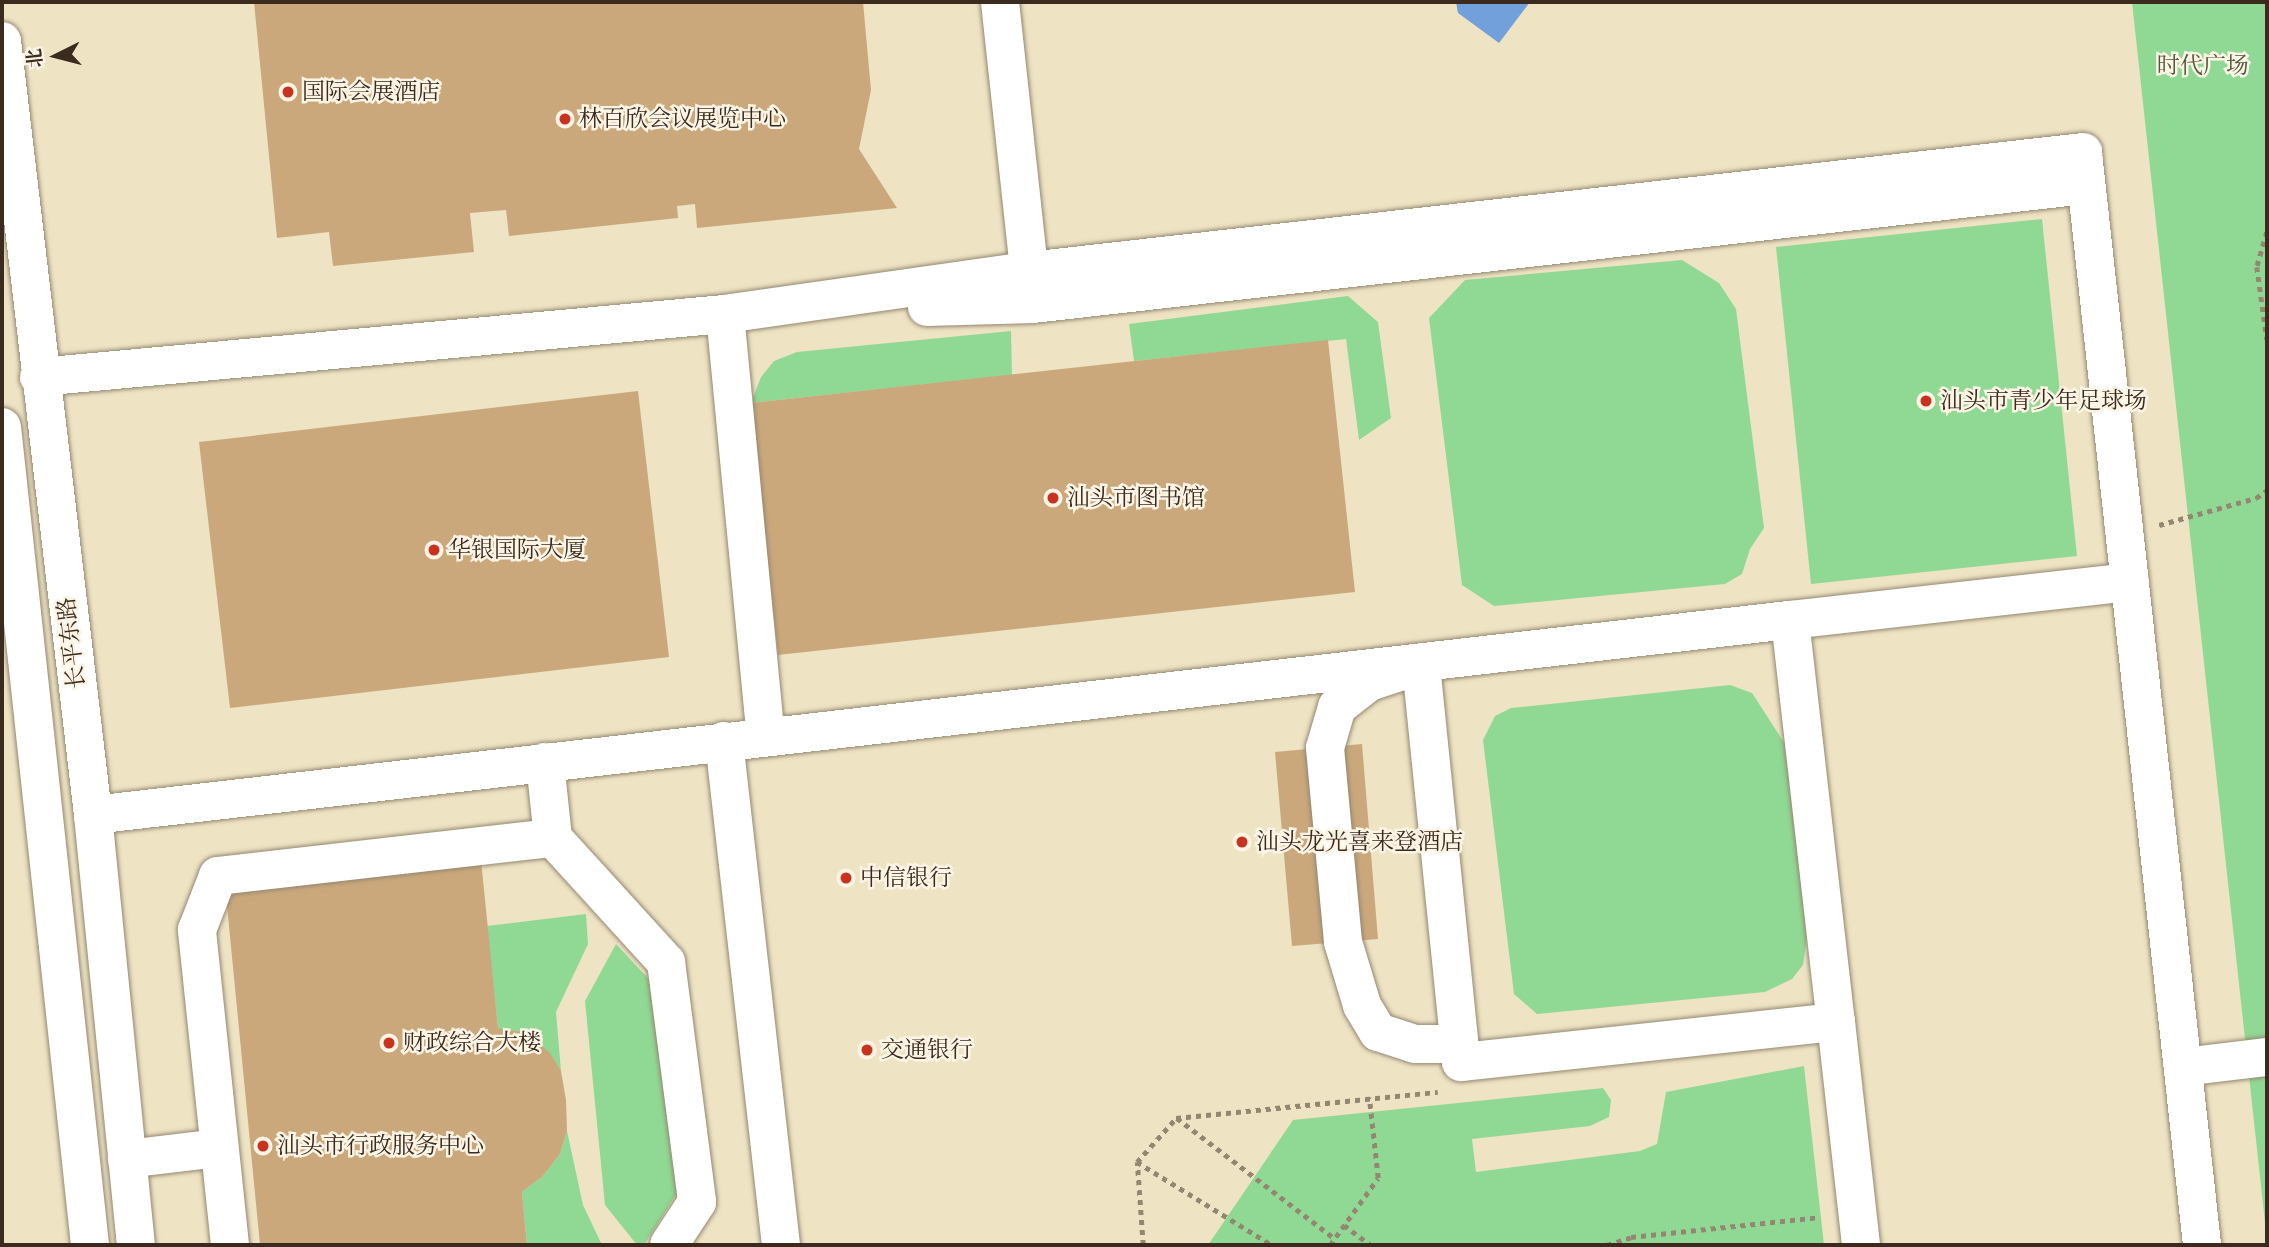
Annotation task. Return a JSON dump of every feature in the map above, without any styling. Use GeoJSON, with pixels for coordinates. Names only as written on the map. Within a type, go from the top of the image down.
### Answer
{"type":"FeatureCollection","features":[{"type":"Feature","properties":{"kind":"street"},"geometry":{"type":"LineString","coordinates":[[1000,2],[1031,288]]}},
{"type":"Feature","properties":{"kind":"street","name":"长平东路"},"geometry":{"type":"LineString","coordinates":[[2,41],[39,377],[93,815],[136,1245]]}},
{"type":"Feature","properties":{"kind":"street"},"geometry":{"type":"LineString","coordinates":[[39,377],[1031,288],[2083,156],[2202,1245]]}},
{"type":"Feature","properties":{"kind":"street"},"geometry":{"type":"LineString","coordinates":[[725,314],[766,737]]}},
{"type":"Feature","properties":{"kind":"street","name":"长平东路"},"geometry":{"type":"LineString","coordinates":[[3,449],[90,1245]]}},
{"type":"Feature","properties":{"kind":"street"},"geometry":{"type":"LineString","coordinates":[[93,815],[2130,582]]}},
{"type":"Feature","properties":{"kind":"street"},"geometry":{"type":"LineString","coordinates":[[1790,620],[1861,1245]]}},
{"type":"Feature","properties":{"kind":"street"},"geometry":{"type":"LineString","coordinates":[[1421,665],[1461,1062],[1836,1022]]}},
{"type":"Feature","properties":{"kind":"street"},"geometry":{"type":"LineString","coordinates":[[1421,665],[1369,682],[1337,707],[1325,748],[1343,942],[1362,1005],[1378,1032],[1415,1044],[1459,1044]]}},
{"type":"Feature","properties":{"kind":"street"},"geometry":{"type":"LineString","coordinates":[[724,741],[782,1245]]}},
{"type":"Feature","properties":{"kind":"street"},"geometry":{"type":"LineString","coordinates":[[545,762],[553,838],[666,962],[697,1202],[669,1245]]}},
{"type":"Feature","properties":{"kind":"street"},"geometry":{"type":"LineString","coordinates":[[230,1245],[198,930],[218,876],[553,838]]}},
{"type":"Feature","properties":{"kind":"street"},"geometry":{"type":"LineString","coordinates":[[2183,1067],[2267,1057]]}},
{"type":"Feature","properties":{"kind":"street"},"geometry":{"type":"LineString","coordinates":[[127,1160],[219,1148]]}},
{"type":"Feature","properties":{"kind":"path"},"geometry":{"type":"LineString","coordinates":[[2267,232],[2257,267],[2267,339]]}},
{"type":"Feature","properties":{"kind":"path"},"geometry":{"type":"LineString","coordinates":[[2124,531],[2169,524],[2256,498],[2267,490]]}},
{"type":"Feature","properties":{"kind":"path"},"geometry":{"type":"LineString","coordinates":[[1143,1245],[1137,1162],[1176,1118],[1452,1090]]}},
{"type":"Feature","properties":{"kind":"path"},"geometry":{"type":"LineString","coordinates":[[1330,1245],[1378,1178],[1369,1097]]}},
{"type":"Feature","properties":{"kind":"path"},"geometry":{"type":"LineString","coordinates":[[1176,1118],[1335,1239]]}},
{"type":"Feature","properties":{"kind":"path"},"geometry":{"type":"LineString","coordinates":[[1137,1162],[1272,1245]]}},
{"type":"Feature","properties":{"kind":"path"},"geometry":{"type":"LineString","coordinates":[[1607,1245],[1631,1237],[1833,1216]]}},
{"type":"Feature","properties":{"kind":"path"},"geometry":{"type":"LineString","coordinates":[[1344,1226],[1371,1245]]}},
{"type":"Feature","properties":{"kind":"green space","name":"时代广场"},"geometry":{"type":"Polygon","coordinates":[[[2132,2],[2267,2],[2267,1241],[2132,2]]]}},
{"type":"Feature","properties":{"kind":"green space","name":"汕头市青少年足球场"},"geometry":{"type":"Polygon","coordinates":[[[2042,219],[2077,556],[1811,584],[1776,247],[2042,219]]]}},
{"type":"Feature","properties":{"kind":"green space"},"geometry":{"type":"Polygon","coordinates":[[[1682,260],[1719,283],[1736,309],[1764,528],[1750,549],[1742,574],[1725,584],[1494,606],[1462,585],[1429,318],[1465,280],[1682,260]]]}},
{"type":"Feature","properties":{"kind":"green space"},"geometry":{"type":"Polygon","coordinates":[[[1348,296],[1378,322],[1391,418],[1359,440],[1346,339],[1134,361],[1129,324],[1348,296]]]}},
{"type":"Feature","properties":{"kind":"green space"},"geometry":{"type":"Polygon","coordinates":[[[1011,331],[1012,375],[751,403],[761,377],[774,361],[797,352],[1011,331]]]}},
{"type":"Feature","properties":{"kind":"green space"},"geometry":{"type":"Polygon","coordinates":[[[1730,685],[1752,693],[1785,744],[1807,937],[1803,965],[1792,979],[1765,992],[1537,1014],[1514,994],[1483,740],[1495,716],[1511,708],[1730,685]]]}},
{"type":"Feature","properties":{"kind":"green space"},"geometry":{"type":"Polygon","coordinates":[[[586,914],[588,944],[556,1012],[561,1071],[498,1028],[487,926],[586,914]]]}},
{"type":"Feature","properties":{"kind":"green space"},"geometry":{"type":"Polygon","coordinates":[[[616,944],[657,988],[679,1190],[644,1245],[637,1245],[605,1205],[585,1001],[616,944]]]}},
{"type":"Feature","properties":{"kind":"green space"},"geometry":{"type":"Polygon","coordinates":[[[1804,1066],[1824,1245],[1208,1245],[1293,1120],[1603,1088],[1611,1100],[1609,1117],[1590,1126],[1472,1139],[1476,1172],[1640,1151],[1657,1144],[1666,1092],[1804,1066]]]}},
{"type":"Feature","properties":{"kind":"green space"},"geometry":{"type":"Polygon","coordinates":[[[567,1131],[583,1205],[602,1245],[527,1245],[522,1192],[543,1176],[560,1154],[567,1131]]]}},
{"type":"Feature","properties":{"kind":"water"},"geometry":{"type":"Polygon","coordinates":[[[1456,2],[1530,2],[1499,43],[1458,13],[1456,2]]]}},
{"type":"Feature","properties":{"kind":"building","name":"林百欣会议展览中心"},"geometry":{"type":"Polygon","coordinates":[[[254,2],[863,2],[871,90],[859,149],[897,208],[697,228],[695,204],[677,206],[678,218],[509,236],[506,210],[470,213],[474,252],[333,266],[329,232],[277,238],[254,2]]]}},
{"type":"Feature","properties":{"kind":"building","name":"汕头市图书馆"},"geometry":{"type":"Polygon","coordinates":[[[1328,340],[1355,592],[778,655],[751,403],[1328,340]]]}},
{"type":"Feature","properties":{"kind":"building","name":"华银国际大厦"},"geometry":{"type":"Polygon","coordinates":[[[638,391],[669,657],[230,708],[199,442],[638,391]]]}},
{"type":"Feature","properties":{"kind":"building"},"geometry":{"type":"Polygon","coordinates":[[[1362,744],[1378,939],[1292,946],[1275,752],[1362,744]]]}},
{"type":"Feature","properties":{"kind":"building","name":"财政综合大楼"},"geometry":{"type":"Polygon","coordinates":[[[481,860],[498,1028],[527,1033],[550,1053],[561,1071],[566,1100],[567,1131],[560,1154],[543,1176],[522,1192],[527,1245],[260,1245],[225,885],[481,860]]]}},
{"type":"Feature","properties":{"kind":"place","name":"国际会展酒店"},"geometry":{"type":"Point","coordinates":[288,92]}},
{"type":"Feature","properties":{"kind":"place","name":"林百欣会议展览中心"},"geometry":{"type":"Point","coordinates":[565,119]}},
{"type":"Feature","properties":{"kind":"place","name":"汕头市青少年足球场"},"geometry":{"type":"Point","coordinates":[1926,401]}},
{"type":"Feature","properties":{"kind":"place","name":"汕头市图书馆"},"geometry":{"type":"Point","coordinates":[1053,498]}},
{"type":"Feature","properties":{"kind":"place","name":"华银国际大厦"},"geometry":{"type":"Point","coordinates":[434,550]}},
{"type":"Feature","properties":{"kind":"place","name":"汕头龙光喜来登酒店"},"geometry":{"type":"Point","coordinates":[1242,842]}},
{"type":"Feature","properties":{"kind":"place","name":"中信银行"},"geometry":{"type":"Point","coordinates":[846,878]}},
{"type":"Feature","properties":{"kind":"place","name":"财政综合大楼"},"geometry":{"type":"Point","coordinates":[389,1043]}},
{"type":"Feature","properties":{"kind":"place","name":"交通银行"},"geometry":{"type":"Point","coordinates":[867,1050]}},
{"type":"Feature","properties":{"kind":"place","name":"汕头市行政服务中心"},"geometry":{"type":"Point","coordinates":[263,1146]}}]}
